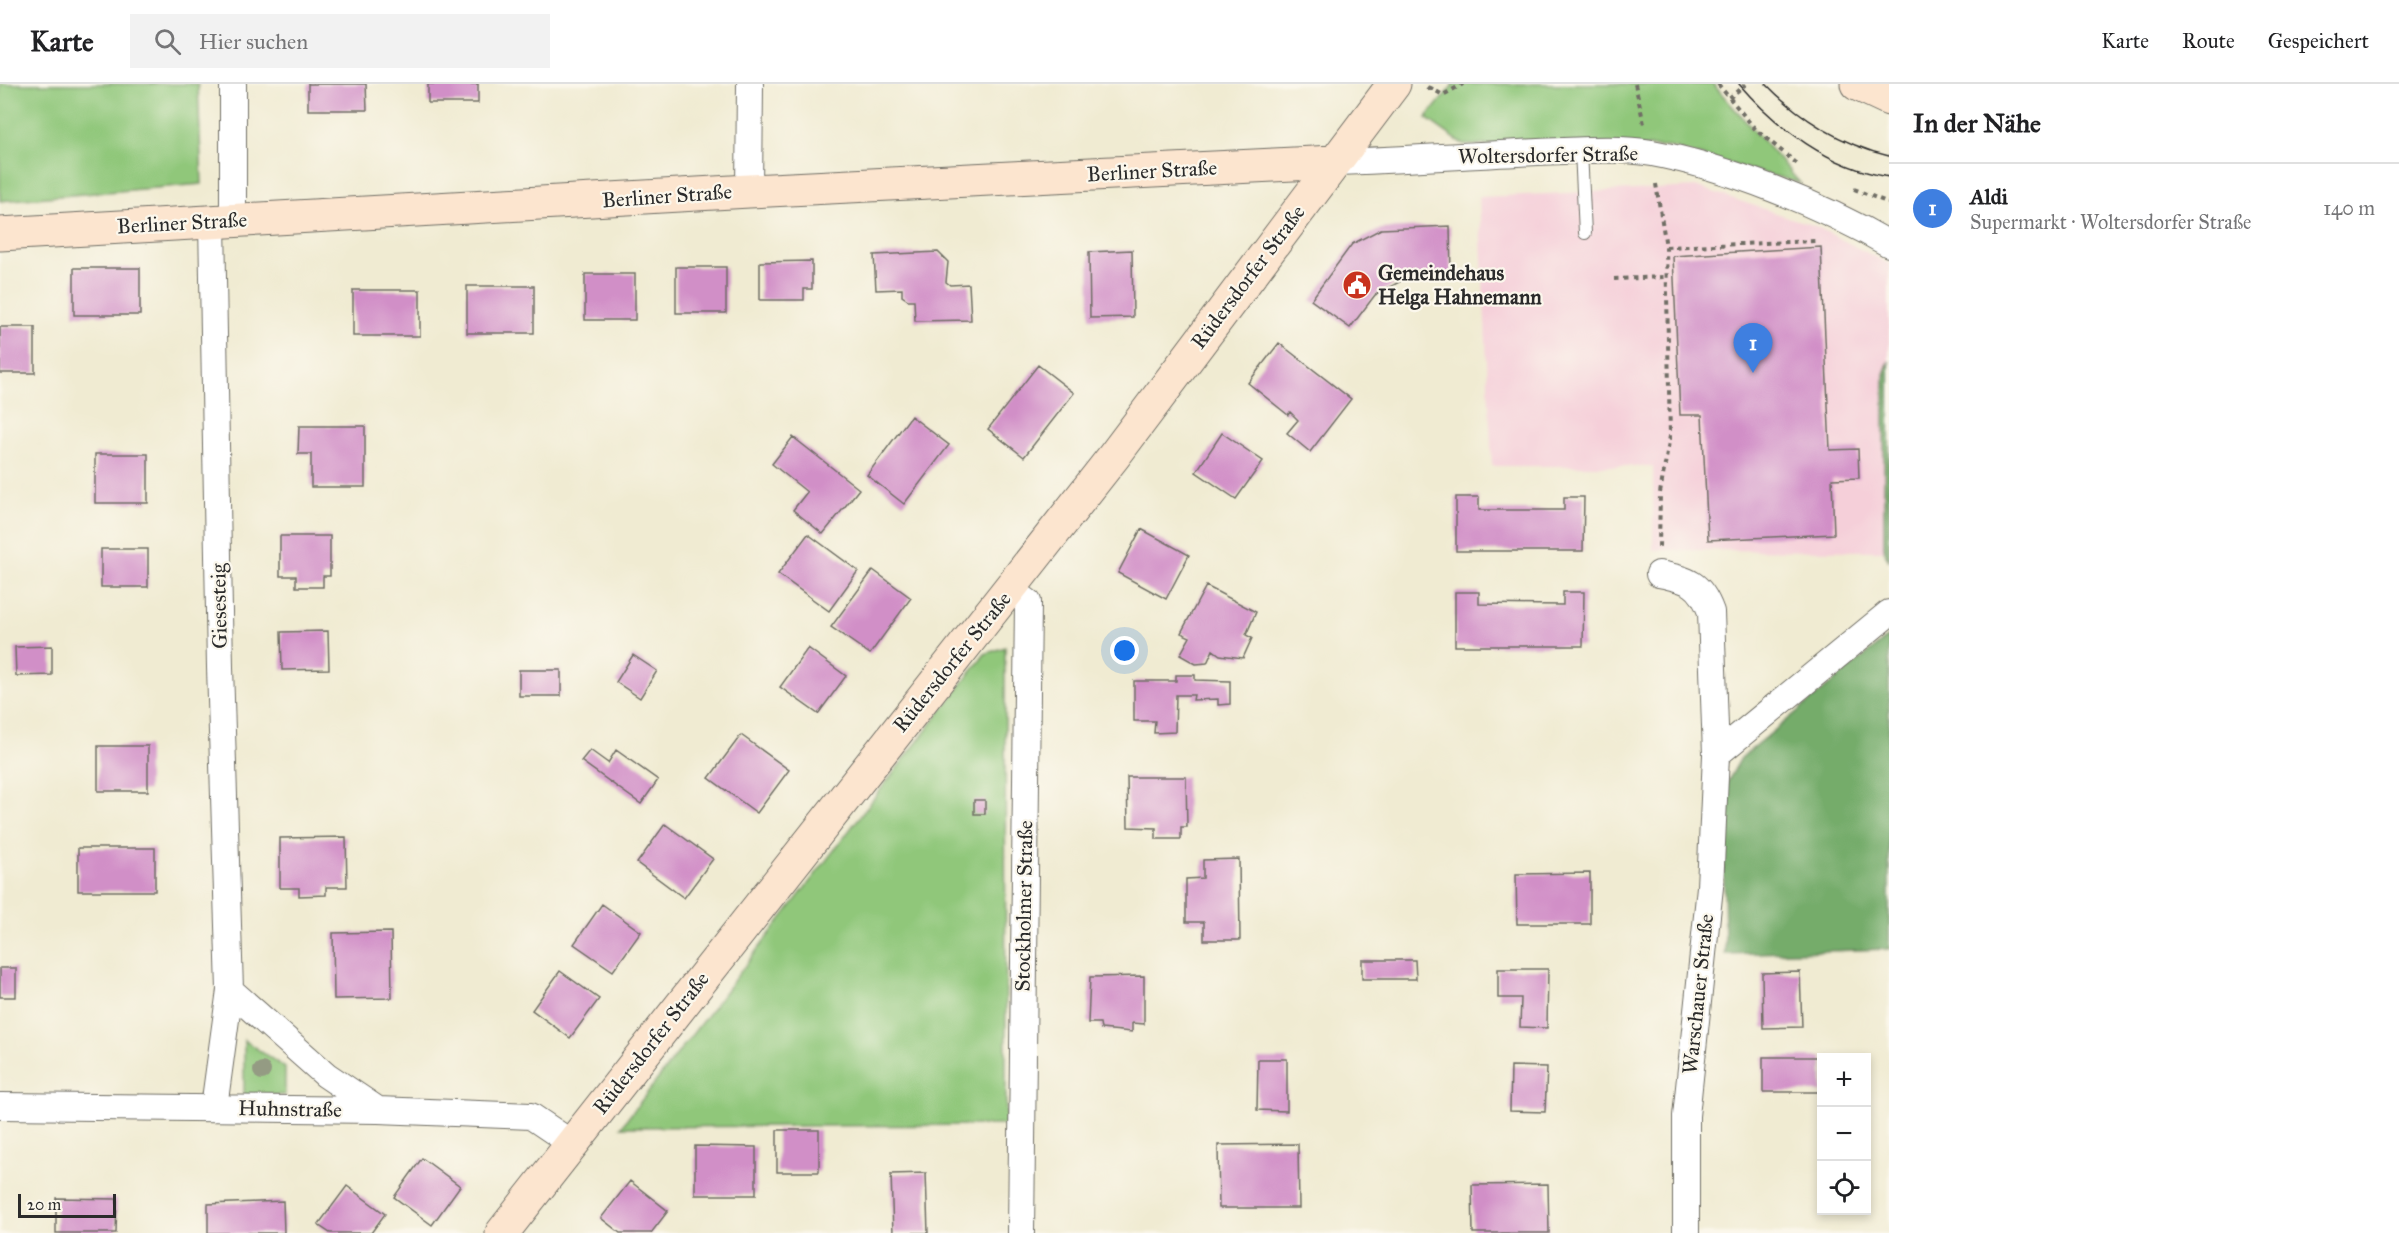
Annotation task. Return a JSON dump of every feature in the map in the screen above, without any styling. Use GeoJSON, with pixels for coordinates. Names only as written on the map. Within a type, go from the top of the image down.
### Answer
{"type":"FeatureCollection","features":[{"type":"Feature","properties":{"kind":"street","name":"Giesesteig"},"geometry":{"type":"LineString","coordinates":[[214,1107],[230,990],[223,221],[234,84]]}},
{"type":"Feature","properties":{"kind":"street"},"geometry":{"type":"LineString","coordinates":[[749,191],[750,84]]}},
{"type":"Feature","properties":{"kind":"street","name":"Rüdersdorfer Straße"},"geometry":{"type":"LineString","coordinates":[[502,1233],[1114,456],[1394,84]]}},
{"type":"Feature","properties":{"kind":"street"},"geometry":{"type":"LineString","coordinates":[[1857,84],[1889,99]]}},
{"type":"Feature","properties":{"kind":"street","name":"Woltersdorfer Straße"},"geometry":{"type":"LineString","coordinates":[[1334,162],[1581,151],[1651,153],[1713,169],[1773,190],[1860,227],[1889,244]]}},
{"type":"Feature","properties":{"kind":"street","name":"Berliner Straße"},"geometry":{"type":"LineString","coordinates":[[0,234],[749,191],[1334,162]]}},
{"type":"Feature","properties":{"kind":"street","name":"Warschauer Straße"},"geometry":{"type":"LineString","coordinates":[[1659,574],[1688,580],[1705,596],[1711,612],[1716,755],[1710,887],[1686,1116],[1686,1233]]}},
{"type":"Feature","properties":{"kind":"street","name":"Stockholmer Straße"},"geometry":{"type":"LineString","coordinates":[[1010,589],[1028,602],[1021,1233]]}},
{"type":"Feature","properties":{"kind":"street"},"geometry":{"type":"LineString","coordinates":[[1716,755],[1889,613]]}},
{"type":"Feature","properties":{"kind":"street"},"geometry":{"type":"LineString","coordinates":[[230,990],[327,1075],[378,1110]]}},
{"type":"Feature","properties":{"kind":"street","name":"Huhnstraße"},"geometry":{"type":"LineString","coordinates":[[0,1106],[378,1110],[531,1116],[571,1143]]}},
{"type":"Feature","properties":{"kind":"lane"},"geometry":{"type":"LineString","coordinates":[[1581,151],[1586,233]]}},
{"type":"Feature","properties":{"kind":"path"},"geometry":{"type":"LineString","coordinates":[[1430,87],[1443,95],[1463,84]]}},
{"type":"Feature","properties":{"kind":"path"},"geometry":{"type":"LineString","coordinates":[[1635,84],[1644,120]]}},
{"type":"Feature","properties":{"kind":"path"},"geometry":{"type":"LineString","coordinates":[[1718,84],[1756,130],[1803,169]]}},
{"type":"Feature","properties":{"kind":"path"},"geometry":{"type":"LineString","coordinates":[[1730,98],[1746,84]]}},
{"type":"Feature","properties":{"kind":"path"},"geometry":{"type":"LineString","coordinates":[[1651,153],[1666,247],[1671,436],[1660,493],[1659,574]]}},
{"type":"Feature","properties":{"kind":"path"},"geometry":{"type":"LineString","coordinates":[[1849,187],[1889,203]]}},
{"type":"Feature","properties":{"kind":"path"},"geometry":{"type":"LineString","coordinates":[[1666,247],[1824,240],[1860,227]]}},
{"type":"Feature","properties":{"kind":"path"},"geometry":{"type":"LineString","coordinates":[[1614,279],[1666,277]]}},
{"type":"Feature","properties":{"kind":"shaded area"},"geometry":{"type":"Polygon","coordinates":[[[1698,187],[1815,226],[1889,264],[1889,361],[1884,374],[1884,551],[1653,550],[1653,466],[1492,466],[1479,197],[1698,187]]]}},
{"type":"Feature","properties":{"kind":"green space"},"geometry":{"type":"Polygon","coordinates":[[[0,84],[198,84],[202,184],[0,201],[0,84]]]}},
{"type":"Feature","properties":{"kind":"green space"},"geometry":{"type":"Polygon","coordinates":[[[1454,84],[1713,84],[1800,183],[1669,147],[1464,145],[1426,118],[1454,84]]]}},
{"type":"Feature","properties":{"kind":"green space"},"geometry":{"type":"Polygon","coordinates":[[[1889,361],[1889,561],[1884,551],[1884,374],[1889,361]]]}},
{"type":"Feature","properties":{"kind":"green space"},"geometry":{"type":"Polygon","coordinates":[[[1889,636],[1889,949],[1725,954],[1723,790],[1741,758],[1889,636]]]}},
{"type":"Feature","properties":{"kind":"green space"},"geometry":{"type":"Polygon","coordinates":[[[1005,647],[1006,1125],[621,1127],[985,654],[1005,647]]]}},
{"type":"Feature","properties":{"kind":"green space"},"geometry":{"type":"Polygon","coordinates":[[[244,1040],[285,1068],[285,1095],[244,1095],[244,1040]]]}},
{"type":"Feature","properties":{"kind":"building"},"geometry":{"type":"Polygon","coordinates":[[[308,84],[366,84],[367,110],[308,110],[308,84]]]}},
{"type":"Feature","properties":{"kind":"building"},"geometry":{"type":"Polygon","coordinates":[[[428,84],[478,84],[478,103],[428,103],[428,84]]]}},
{"type":"Feature","properties":{"kind":"building","name":"Gemeindehaus Helga Hahnemann"},"geometry":{"type":"Polygon","coordinates":[[[1450,226],[1451,275],[1410,276],[1375,295],[1350,328],[1311,300],[1352,244],[1381,229],[1450,226]]]}},
{"type":"Feature","properties":{"kind":"building"},"geometry":{"type":"Polygon","coordinates":[[[1821,247],[1830,450],[1858,449],[1859,478],[1832,479],[1834,534],[1708,540],[1702,415],[1680,415],[1673,256],[1821,247]]]}},
{"type":"Feature","properties":{"kind":"building"},"geometry":{"type":"Polygon","coordinates":[[[1132,250],[1133,317],[1090,318],[1089,252],[1132,250]]]}},
{"type":"Feature","properties":{"kind":"building"},"geometry":{"type":"Polygon","coordinates":[[[938,252],[948,262],[946,282],[950,285],[969,284],[971,320],[915,321],[914,300],[908,300],[902,296],[902,289],[876,290],[874,255],[938,252]]]}},
{"type":"Feature","properties":{"kind":"building"},"geometry":{"type":"Polygon","coordinates":[[[812,261],[812,289],[804,289],[804,300],[760,300],[760,262],[812,261]]]}},
{"type":"Feature","properties":{"kind":"building"},"geometry":{"type":"Polygon","coordinates":[[[676,267],[726,267],[726,313],[676,313],[676,267]]]}},
{"type":"Feature","properties":{"kind":"building"},"geometry":{"type":"Polygon","coordinates":[[[74,268],[140,268],[140,315],[74,315],[74,268]]]}},
{"type":"Feature","properties":{"kind":"building"},"geometry":{"type":"Polygon","coordinates":[[[585,274],[635,274],[635,320],[585,320],[585,274]]]}},
{"type":"Feature","properties":{"kind":"building"},"geometry":{"type":"Polygon","coordinates":[[[467,286],[534,286],[534,333],[467,333],[467,286]]]}},
{"type":"Feature","properties":{"kind":"building"},"geometry":{"type":"Polygon","coordinates":[[[353,290],[420,290],[420,336],[353,336],[353,290]]]}},
{"type":"Feature","properties":{"kind":"building"},"geometry":{"type":"Polygon","coordinates":[[[0,327],[35,327],[35,373],[0,373],[0,327]]]}},
{"type":"Feature","properties":{"kind":"building"},"geometry":{"type":"Polygon","coordinates":[[[1279,343],[1351,399],[1310,452],[1287,433],[1298,420],[1290,412],[1288,415],[1248,383],[1279,343]]]}},
{"type":"Feature","properties":{"kind":"building"},"geometry":{"type":"Polygon","coordinates":[[[1038,365],[1074,393],[1024,457],[988,429],[1038,365]]]}},
{"type":"Feature","properties":{"kind":"building"},"geometry":{"type":"Polygon","coordinates":[[[911,416],[949,445],[904,504],[867,475],[911,416]]]}},
{"type":"Feature","properties":{"kind":"building"},"geometry":{"type":"Polygon","coordinates":[[[299,426],[365,426],[365,487],[311,487],[311,454],[298,454],[299,426]]]}},
{"type":"Feature","properties":{"kind":"building"},"geometry":{"type":"Polygon","coordinates":[[[1222,433],[1263,461],[1236,499],[1196,472],[1222,433]]]}},
{"type":"Feature","properties":{"kind":"building"},"geometry":{"type":"Polygon","coordinates":[[[793,437],[859,489],[823,534],[793,510],[807,492],[772,464],[793,437]]]}},
{"type":"Feature","properties":{"kind":"building"},"geometry":{"type":"Polygon","coordinates":[[[95,454],[148,454],[148,503],[95,503],[95,454]]]}},
{"type":"Feature","properties":{"kind":"building"},"geometry":{"type":"Polygon","coordinates":[[[1456,497],[1479,497],[1479,510],[1564,510],[1564,497],[1584,497],[1583,551],[1456,551],[1456,497]]]}},
{"type":"Feature","properties":{"kind":"building"},"geometry":{"type":"Polygon","coordinates":[[[1141,529],[1189,555],[1166,599],[1118,573],[1141,529]]]}},
{"type":"Feature","properties":{"kind":"building"},"geometry":{"type":"Polygon","coordinates":[[[808,534],[858,571],[829,611],[778,574],[808,534]]]}},
{"type":"Feature","properties":{"kind":"building"},"geometry":{"type":"Polygon","coordinates":[[[280,536],[330,536],[330,576],[323,576],[323,587],[296,587],[296,576],[280,576],[280,536]]]}},
{"type":"Feature","properties":{"kind":"building"},"geometry":{"type":"Polygon","coordinates":[[[101,549],[148,549],[148,587],[101,587],[101,549]]]}},
{"type":"Feature","properties":{"kind":"building"},"geometry":{"type":"Polygon","coordinates":[[[873,570],[911,598],[870,654],[831,627],[873,570]]]}},
{"type":"Feature","properties":{"kind":"building"},"geometry":{"type":"Polygon","coordinates":[[[1206,586],[1256,612],[1246,635],[1252,638],[1243,658],[1220,655],[1213,650],[1207,663],[1196,664],[1180,655],[1190,637],[1181,633],[1206,586]]]}},
{"type":"Feature","properties":{"kind":"building"},"geometry":{"type":"Polygon","coordinates":[[[1455,592],[1479,592],[1479,604],[1563,605],[1563,592],[1584,592],[1583,646],[1455,646],[1455,592]]]}},
{"type":"Feature","properties":{"kind":"building"},"geometry":{"type":"Polygon","coordinates":[[[328,631],[329,669],[282,670],[281,632],[328,631]]]}},
{"type":"Feature","properties":{"kind":"building"},"geometry":{"type":"Polygon","coordinates":[[[52,646],[52,675],[16,676],[15,647],[52,646]]]}},
{"type":"Feature","properties":{"kind":"building"},"geometry":{"type":"Polygon","coordinates":[[[808,648],[846,676],[818,714],[780,687],[808,648]]]}},
{"type":"Feature","properties":{"kind":"building"},"geometry":{"type":"Polygon","coordinates":[[[633,655],[657,671],[640,698],[616,682],[633,655]]]}},
{"type":"Feature","properties":{"kind":"building"},"geometry":{"type":"Polygon","coordinates":[[[519,670],[561,670],[561,696],[519,696],[519,670]]]}},
{"type":"Feature","properties":{"kind":"building"},"geometry":{"type":"Polygon","coordinates":[[[1176,675],[1195,675],[1195,680],[1230,681],[1230,704],[1218,705],[1218,699],[1193,700],[1194,695],[1176,695],[1175,732],[1154,733],[1155,721],[1134,721],[1134,681],[1176,681],[1176,675]]]}},
{"type":"Feature","properties":{"kind":"building"},"geometry":{"type":"Polygon","coordinates":[[[741,735],[789,770],[757,813],[709,778],[741,735]]]}},
{"type":"Feature","properties":{"kind":"building"},"geometry":{"type":"Polygon","coordinates":[[[98,746],[148,746],[148,791],[98,791],[98,746]]]}},
{"type":"Feature","properties":{"kind":"building"},"geometry":{"type":"Polygon","coordinates":[[[590,750],[608,763],[616,750],[658,780],[641,804],[581,761],[590,750]]]}},
{"type":"Feature","properties":{"kind":"building"},"geometry":{"type":"Polygon","coordinates":[[[1127,777],[1186,777],[1187,827],[1181,827],[1181,839],[1156,839],[1156,828],[1128,827],[1127,777]]]}},
{"type":"Feature","properties":{"kind":"building"},"geometry":{"type":"Polygon","coordinates":[[[974,800],[985,800],[985,814],[974,814],[974,800]]]}},
{"type":"Feature","properties":{"kind":"building"},"geometry":{"type":"Polygon","coordinates":[[[665,824],[713,859],[684,898],[637,863],[665,824]]]}},
{"type":"Feature","properties":{"kind":"building"},"geometry":{"type":"Polygon","coordinates":[[[346,837],[347,887],[326,887],[326,895],[299,896],[299,888],[280,888],[280,838],[346,837]]]}},
{"type":"Feature","properties":{"kind":"building"},"geometry":{"type":"Polygon","coordinates":[[[78,848],[155,848],[155,891],[78,891],[78,848]]]}},
{"type":"Feature","properties":{"kind":"building"},"geometry":{"type":"Polygon","coordinates":[[[1239,859],[1240,940],[1204,940],[1204,922],[1186,922],[1186,879],[1203,878],[1203,860],[1239,859]]]}},
{"type":"Feature","properties":{"kind":"building"},"geometry":{"type":"Polygon","coordinates":[[[1590,873],[1590,924],[1517,924],[1516,874],[1590,873]]]}},
{"type":"Feature","properties":{"kind":"building"},"geometry":{"type":"Polygon","coordinates":[[[602,904],[641,932],[613,971],[574,944],[602,904]]]}},
{"type":"Feature","properties":{"kind":"building"},"geometry":{"type":"Polygon","coordinates":[[[391,932],[392,998],[334,999],[333,933],[391,932]]]}},
{"type":"Feature","properties":{"kind":"building"},"geometry":{"type":"Polygon","coordinates":[[[1362,960],[1415,960],[1416,979],[1362,979],[1362,960]]]}},
{"type":"Feature","properties":{"kind":"building"},"geometry":{"type":"Polygon","coordinates":[[[0,968],[16,968],[16,997],[0,997],[0,968]]]}},
{"type":"Feature","properties":{"kind":"building"},"geometry":{"type":"Polygon","coordinates":[[[1498,969],[1548,969],[1547,1028],[1520,1027],[1521,998],[1498,998],[1498,969]]]}},
{"type":"Feature","properties":{"kind":"building"},"geometry":{"type":"Polygon","coordinates":[[[560,971],[599,999],[570,1038],[532,1010],[560,971]]]}},
{"type":"Feature","properties":{"kind":"building"},"geometry":{"type":"Polygon","coordinates":[[[1800,972],[1802,1027],[1763,1028],[1762,973],[1800,972]]]}},
{"type":"Feature","properties":{"kind":"building"},"geometry":{"type":"Polygon","coordinates":[[[1144,976],[1144,1024],[1132,1023],[1132,1032],[1101,1029],[1100,1023],[1088,1023],[1090,977],[1144,976]]]}},
{"type":"Feature","properties":{"kind":"building"},"geometry":{"type":"Polygon","coordinates":[[[1763,1057],[1817,1057],[1817,1092],[1763,1092],[1763,1057]]]}},
{"type":"Feature","properties":{"kind":"building"},"geometry":{"type":"Polygon","coordinates":[[[1258,1059],[1287,1059],[1287,1111],[1257,1110],[1258,1059]]]}},
{"type":"Feature","properties":{"kind":"building"},"geometry":{"type":"Polygon","coordinates":[[[1511,1066],[1547,1067],[1545,1112],[1510,1111],[1511,1066]]]}},
{"type":"Feature","properties":{"kind":"building"},"geometry":{"type":"Polygon","coordinates":[[[777,1130],[819,1130],[819,1172],[777,1172],[777,1130]]]}},
{"type":"Feature","properties":{"kind":"building"},"geometry":{"type":"Polygon","coordinates":[[[1298,1144],[1299,1208],[1219,1208],[1218,1145],[1298,1144]]]}},
{"type":"Feature","properties":{"kind":"building"},"geometry":{"type":"Polygon","coordinates":[[[695,1146],[756,1147],[756,1195],[695,1195],[695,1146]]]}},
{"type":"Feature","properties":{"kind":"building"},"geometry":{"type":"Polygon","coordinates":[[[422,1158],[460,1186],[432,1225],[394,1197],[422,1158]]]}},
{"type":"Feature","properties":{"kind":"building"},"geometry":{"type":"Polygon","coordinates":[[[926,1173],[928,1233],[893,1233],[891,1174],[926,1173]]]}},
{"type":"Feature","properties":{"kind":"building"},"geometry":{"type":"Polygon","coordinates":[[[630,1181],[668,1211],[651,1233],[620,1233],[601,1218],[630,1181]]]}},
{"type":"Feature","properties":{"kind":"building"},"geometry":{"type":"Polygon","coordinates":[[[1548,1184],[1549,1233],[1473,1233],[1472,1185],[1548,1184]]]}},
{"type":"Feature","properties":{"kind":"building"},"geometry":{"type":"Polygon","coordinates":[[[347,1186],[385,1214],[371,1233],[330,1233],[318,1225],[347,1186]]]}},
{"type":"Feature","properties":{"kind":"building"},"geometry":{"type":"Polygon","coordinates":[[[56,1198],[117,1199],[116,1233],[56,1233],[56,1198]]]}},
{"type":"Feature","properties":{"kind":"building"},"geometry":{"type":"Polygon","coordinates":[[[283,1201],[284,1233],[208,1233],[208,1204],[283,1201]]]}},
{"type":"Feature","properties":{"kind":"tram line"},"geometry":{"type":"LineString","coordinates":[[1739,84],[1770,116],[1806,144],[1846,165],[1889,177]]}},
{"type":"Feature","properties":{"kind":"tram line"},"geometry":{"type":"LineString","coordinates":[[1766,84],[1822,129],[1855,145],[1889,156]]}},
{"type":"Feature","properties":{"kind":"place","name":"Gemeindehaus Helga Hahnemann"},"geometry":{"type":"Point","coordinates":[1357,285]}},
{"type":"Feature","properties":{"kind":"place","name":"Aldi"},"geometry":{"type":"Point","coordinates":[1753,373]}}]}
